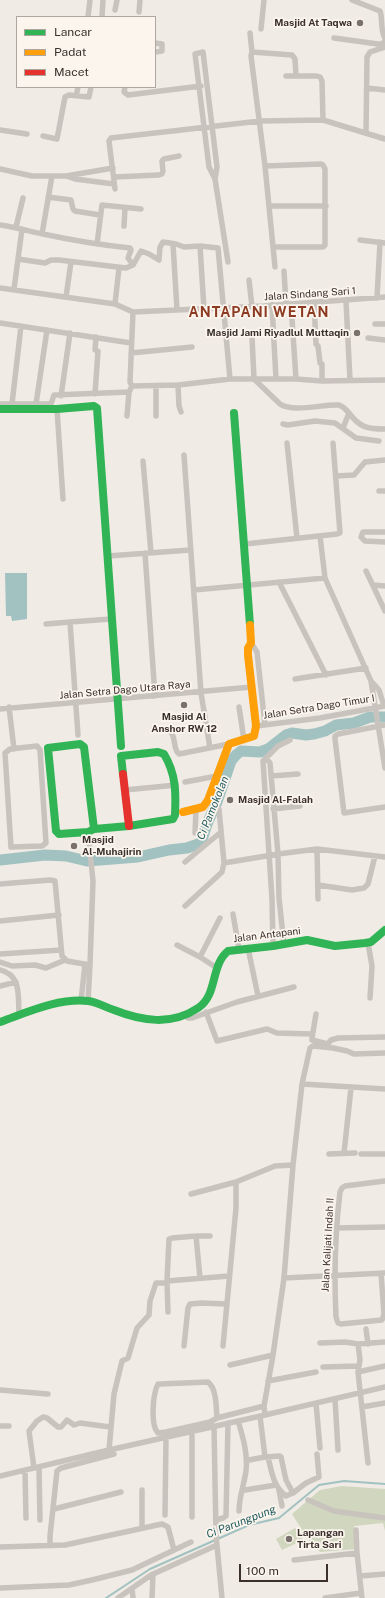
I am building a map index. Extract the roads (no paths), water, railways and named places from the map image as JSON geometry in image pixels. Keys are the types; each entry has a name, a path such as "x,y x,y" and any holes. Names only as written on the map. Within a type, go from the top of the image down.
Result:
{"street":[{"path":"88,16 90,0"},
{"path":"102,16 103,0"},
{"path":"115,10 117,0"},
{"path":"139,12 140,0"},
{"path":"261,29 264,0"},
{"path":"352,0 380,11 382,16 383,34 385,38"},
{"path":"250,33 251,56 260,121 275,267"},
{"path":"334,38 378,44 382,44 385,41"},
{"path":"156,43 162,44 163,46 162,51 156,52"},
{"path":"366,132 367,54 385,47"},
{"path":"215,179 209,168 196,54 199,52 203,52 217,167 215,179 228,262"},
{"path":"252,52 292,55 295,59 296,76"},
{"path":"286,76 317,76 321,79 323,120"},
{"path":"125,88 124,92 128,95 207,85"},
{"path":"44,136 57,138 65,97 78,92 90,97 91,88"},
{"path":"367,88 385,90"},
{"path":"114,183 109,141 111,138 260,121 323,120 385,139"},
{"path":"0,130 27,134"},
{"path":"66,176 75,179 114,183 159,175 163,171 162,161 164,159 180,156"},
{"path":"265,166 323,165 325,169 325,246 273,247"},
{"path":"0,169 32,176 66,176 113,168"},
{"path":"42,234 52,176"},
{"path":"48,197 71,200 75,211 100,216"},
{"path":"14,290 23,198"},
{"path":"97,244 102,205 141,209"},
{"path":"269,206 326,206"},
{"path":"124,226 125,208"},
{"path":"0,225 97,244 130,248 131,250 128,258 133,265"},
{"path":"360,240 382,243 377,298"},
{"path":"18,259 46,263 51,260 126,268 133,265 141,251 158,260 161,243 163,242 184,247 200,246 218,248 230,379"},
{"path":"173,244 177,310"},
{"path":"200,246 204,309"},
{"path":"66,297 71,262"},
{"path":"115,304 119,268"},
{"path":"284,271 289,304 296,379"},
{"path":"249,280 252,307"},
{"name":"Jalan Sindang Sari 1","path":"0,288 115,304 133,312 252,307 385,297"},
{"path":"346,301 350,380"},
{"path":"314,302 316,344 318,346 320,363 322,364 322,381"},
{"path":"272,305 276,379"},
{"path":"127,416 131,389 133,312"},
{"path":"0,323 131,343"},
{"path":"374,324 385,324"},
{"path":"12,404 22,326"},
{"path":"36,404 47,330"},
{"path":"61,396 70,333"},
{"path":"95,394 98,351 95,350 96,337"},
{"path":"252,337 254,379 284,406 298,407 340,405 345,408 348,413 363,427 385,429"},
{"path":"368,338 385,340"},
{"path":"131,353 192,347"},
{"path":"0,404 51,404 54,395 95,394 156,386 230,379 296,379 322,381 385,380"},
{"path":"178,385 179,406 181,412"},
{"path":"156,386 156,416"},
{"path":"0,409 57,409 92,406 96,406 97,408 108,556 116,699 121,746"},
{"path":"57,409 63,499"},
{"path":"234,413 252,643 257,652 265,725"},
{"path":"343,428 348,413"},
{"path":"283,424 288,425 322,422 335,423 356,438 379,441"},
{"path":"245,544 340,533 333,442"},
{"path":"287,443 297,538"},
{"path":"184,455 201,692 210,748"},
{"path":"336,476 354,475 365,462 385,460"},
{"path":"143,461 155,696"},
{"path":"378,491 385,491"},
{"path":"385,532 363,532 362,538 364,541 385,542"},
{"path":"320,536 326,578 371,681 385,768"},
{"path":"108,556 190,550"},
{"path":"366,571 385,611"},
{"path":"194,590 326,578"},
{"path":"279,582 326,675"},
{"path":"373,585 385,586"},
{"path":"46,624 111,619"},
{"path":"70,622 78,735"},
{"path":"169,730 173,734 178,753 229,744 254,736 256,726 248,654 248,648 252,643"},
{"path":"295,679 366,668"},
{"path":"371,681 379,690 384,706"},
{"name":"Jalan Setra Dago Utara Raya","path":"0,709 252,687"},
{"name":"Jalan Setra Dago Timur I","path":"256,726 376,710 384,706"},
{"path":"10,707 14,749"},
{"path":"239,707 244,740"},
{"path":"385,725 378,724 335,736 342,811 344,813 385,807"},
{"path":"273,946 272,899 263,765 266,758 278,746 290,740"},
{"path":"85,1001 93,881 90,855 91,830 84,747 80,744 48,748 56,831 59,834 91,830 129,826 173,819 175,816 176,785 172,765 162,752 121,756 120,759 129,826"},
{"path":"182,812 202,809 208,800 229,744"},
{"path":"39,747 46,843 42,846 14,848 11,847 10,844 4,755 10,749 14,749 39,747"},
{"path":"266,758 270,763 278,854 279,898 284,945"},
{"path":"271,776 298,774"},
{"path":"185,782 217,776"},
{"path":"125,790 176,785"},
{"path":"273,808 300,806"},
{"path":"185,906 220,874 224,863 219,809"},
{"path":"195,833 196,810"},
{"path":"184,862 221,832"},
{"path":"224,863 269,855 317,849 385,857"},
{"path":"317,849 318,899"},
{"path":"318,885 352,890 364,888 368,884 375,856"},
{"path":"0,884 50,880 55,882 61,950 64,960"},
{"path":"272,899 279,898"},
{"path":"233,914 239,949"},
{"path":"0,921 58,915"},
{"path":"200,957 220,918"},
{"path":"272,921 282,920"},
{"path":"370,998 372,966 368,943 385,930"},
{"name":"Jalan Antapani","path":"0,1022 51,1004 85,1001 132,1017 157,1022 171,1020 184,1015 203,1004 208,999 211,993 217,968 226,952 239,949 284,945 306,940 335,946 368,943"},
{"path":"178,945 217,968"},
{"path":"248,948 258,996"},
{"path":"0,954 61,950"},
{"path":"0,962 12,966 35,965 43,968 64,960 87,965"},
{"path":"0,970 10,973 16,982 19,1016"},
{"path":"0,986 16,982"},
{"path":"184,1015 190,1018 294,986"},
{"path":"206,1012 217,1041 267,1029 277,1033 312,1037 328,1044 331,1040 338,1038 385,1037"},
{"path":"282,1506 267,1457 263,1416 284,1278 293,1166 302,1084 312,1047 312,1037 316,1014"},
{"path":"312,1047 333,1048 354,1054 385,1053"},
{"path":"302,1084 385,1089"},
{"path":"344,1153 351,1088"},
{"path":"329,1154 385,1154"},
{"path":"191,1194 236,1182 275,1166 293,1166"},
{"name":"Jalan Kalijati Indah II","path":"383,1273 384,1314 382,1320 341,1324 338,1322 336,1317 334,1276 336,1228 340,1192 345,1186 385,1181"},
{"path":"222,1346 236,1208 236,1182"},
{"path":"336,1228 385,1227"},
{"path":"196,1236 200,1278"},
{"path":"168,1312 167,1282 169,1239 210,1236"},
{"path":"284,1278 383,1273"},
{"path":"109,1450 114,1394 122,1360 128,1358 138,1328 149,1315 151,1297 156,1283 229,1276"},
{"path":"184,1346 188,1308 190,1304 226,1304"},
{"path":"366,1329 368,1344"},
{"path":"320,1343 345,1342 368,1344 385,1342"},
{"path":"358,1344 360,1360 358,1369 360,1393 368,1463"},
{"path":"230,1365 273,1355"},
{"path":"323,1367 358,1369 385,1366"},
{"path":"268,1381 316,1372"},
{"path":"217,1418 213,1389 211,1384 208,1382 158,1384 155,1389 153,1411 156,1430 158,1433 210,1422 217,1418 264,1406"},
{"path":"0,1476 385,1387"},
{"path":"0,1390 48,1394"},
{"path":"335,1399 338,1450"},
{"path":"316,1403 320,1448"},
{"path":"362,1407 385,1403"},
{"path":"40,1520 36,1468 30,1430 43,1417 59,1428 67,1420 74,1425 80,1423 110,1427"},
{"path":"238,1421 246,1451 246,1469 240,1493 239,1511"},
{"path":"216,1520 226,1516 228,1423"},
{"path":"0,1426 8,1426"},
{"path":"214,1426 216,1520 222,1598"},
{"path":"192,1431 192,1517"},
{"path":"165,1515 166,1437"},
{"path":"50,1546 57,1471 61,1468 114,1454"},
{"path":"245,1490 277,1488 286,1496 293,1493 306,1483 319,1477 317,1454"},
{"path":"249,1460 267,1457 281,1457 286,1480 293,1493"},
{"path":"24,1470 26,1518"},
{"path":"142,1490 142,1527"},
{"path":"54,1508 121,1492"},
{"path":"308,1500 334,1511 385,1518"},
{"path":"0,1547 50,1546 84,1542 142,1527 160,1524 166,1525 174,1550"},
{"path":"324,1598 362,1596 356,1530"},
{"path":"118,1598 153,1574 217,1541"},
{"path":"0,1588 69,1585 132,1570 191,1542"},
{"path":"294,1560 357,1553"},
{"path":"152,1598 153,1574"},
{"path":"360,1576 385,1574"},
{"path":"132,1588 133,1598"}],"water":[{"path":"5,573 27,573 27,619 12,621 11,616 6,616"}],"waterway":[{"name":"Ci Pamokolan","path":"0,860 45,855 66,856 87,861 138,857 169,850 187,848 201,843 231,761 241,751 260,752 268,749 286,735 292,733 306,735 314,734 325,731 336,725 354,723 370,717 385,717"},
{"name":"Ci Parungpung","path":"106,1598 150,1569 249,1525 279,1518 319,1485 344,1481 385,1484"}],"place":[{"name":"Masjid At Taqwa","path":"360,23"},
{"name":"Masjid Jami Riyadlul Muttaqin","path":"357,333"},
{"name":"Masjid Al Anshor RW 12","path":"184,705"},
{"name":"Masjid Al-Falah","path":"230,800"},
{"name":"Masjid Al-Muhajirin","path":"74,846"},
{"name":"Lapangan Tirta Sari","path":"289,1539"}],"district":[{"name":"ANTAPANI WETAN","path":"259,313"}]}
